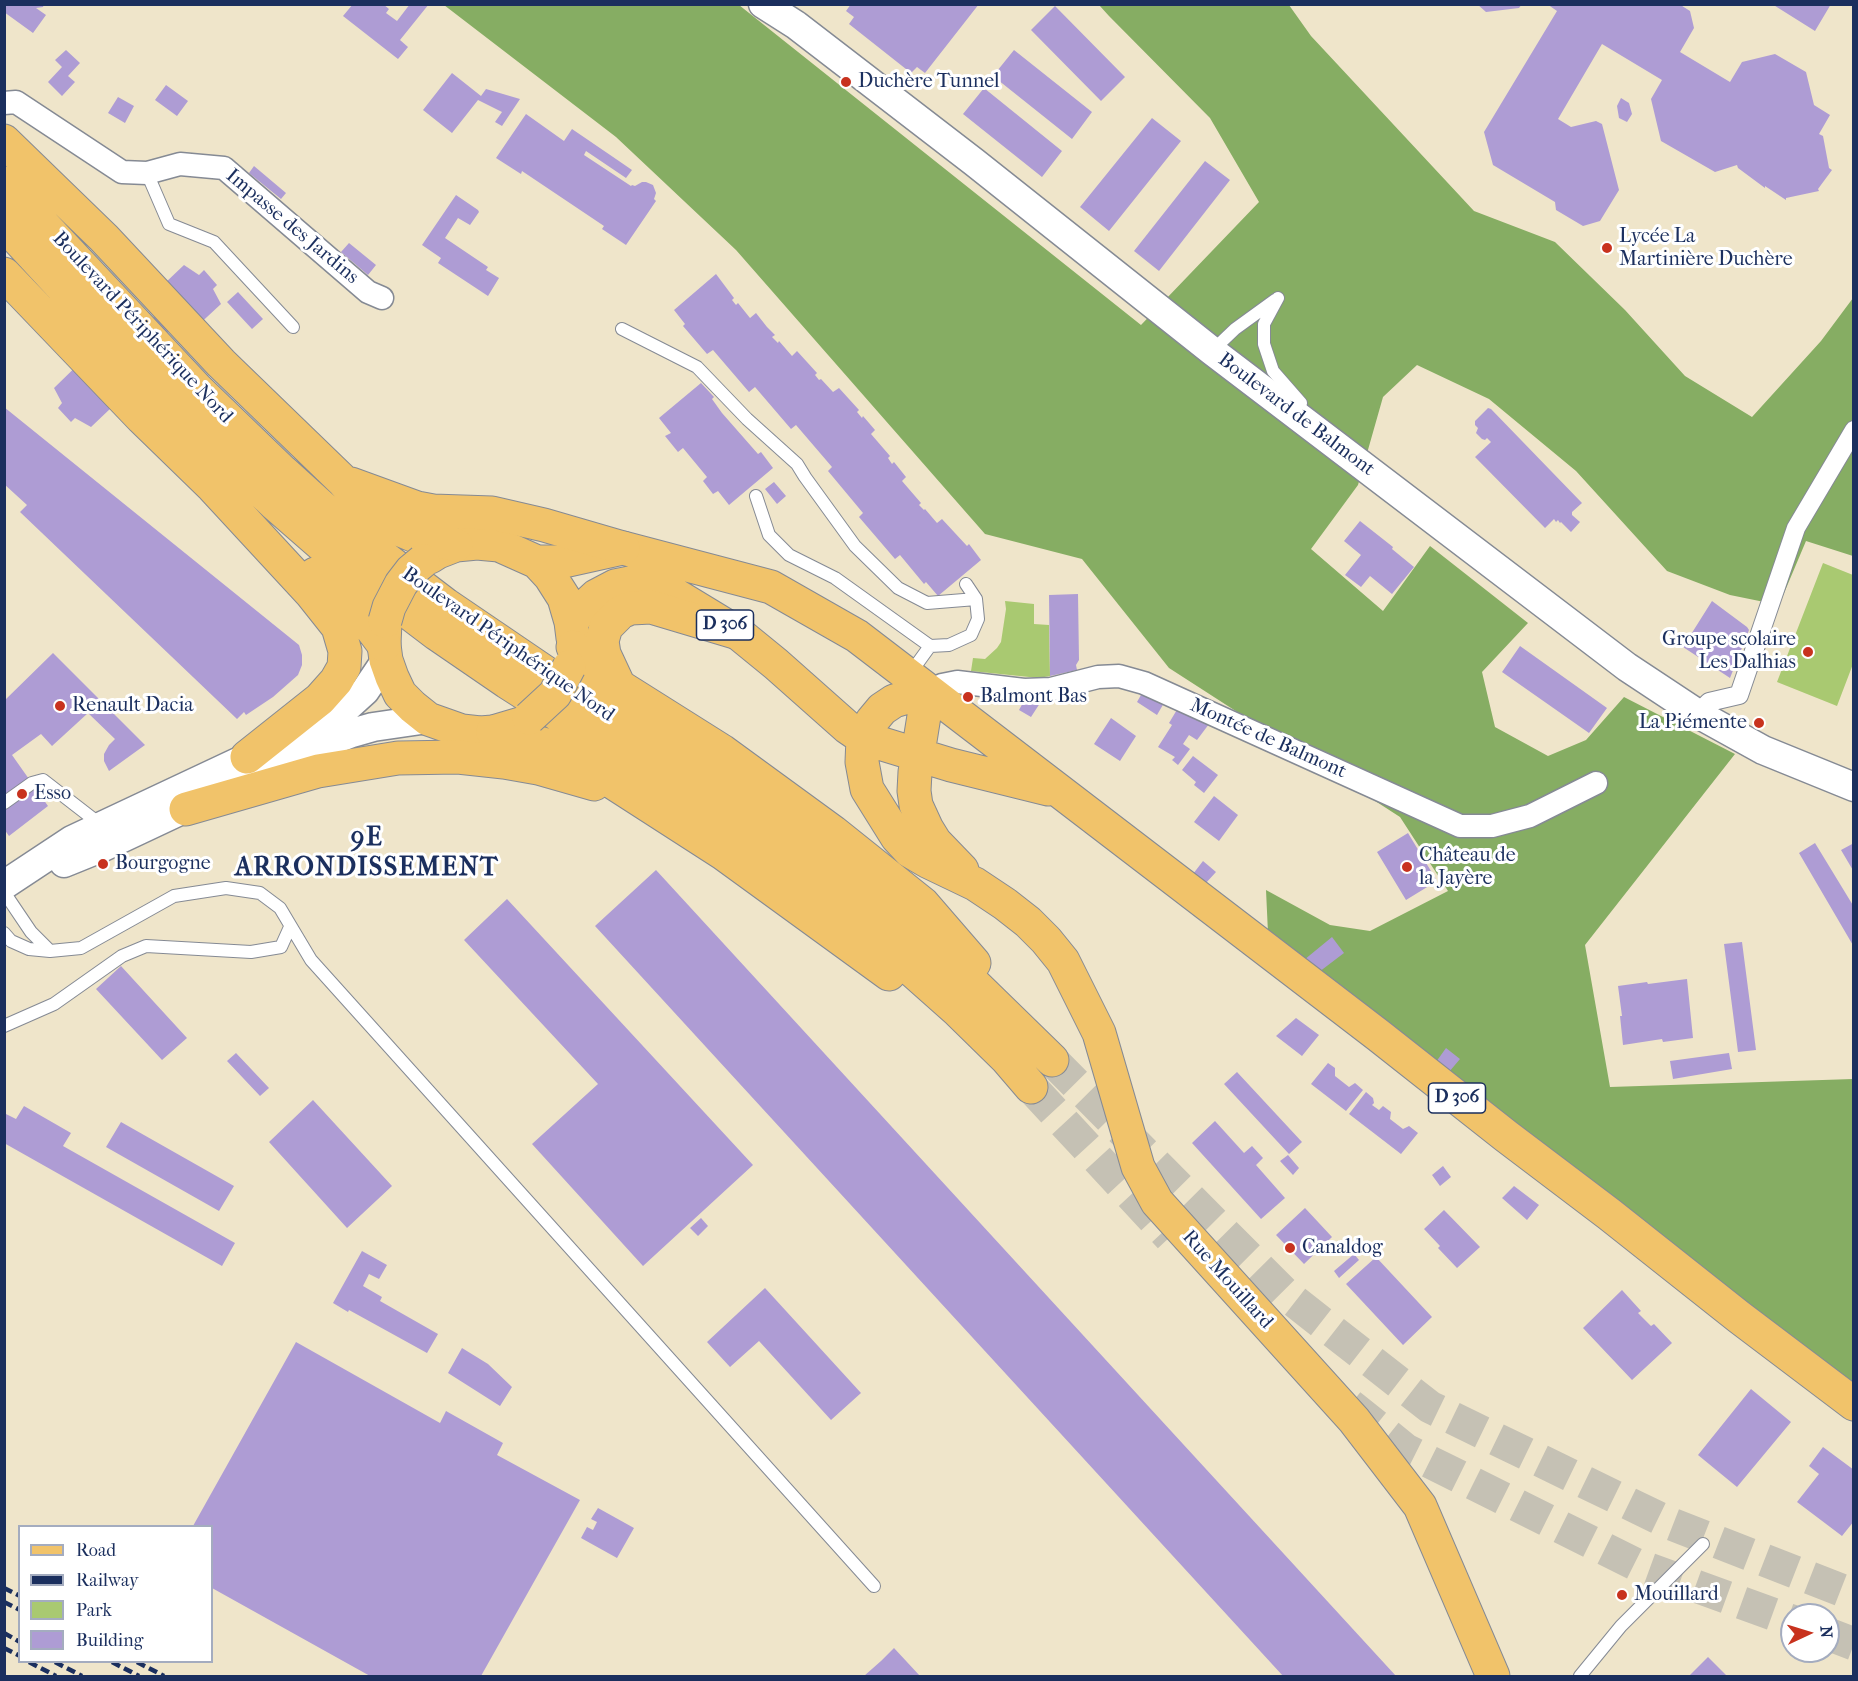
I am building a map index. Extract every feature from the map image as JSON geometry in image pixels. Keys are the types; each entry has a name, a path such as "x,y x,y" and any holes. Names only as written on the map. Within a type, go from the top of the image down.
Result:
{"main road":[{"path":"4,141 104,238 222,363 344,482 374,516 415,536 456,545"},
{"name":"Boulevard Périphérique Nord","path":"4,183 196,388 325,510 455,611 590,703 732,794 839,871 972,982 1052,1060 1001,995 923,904 833,831 731,757 618,684"},
{"name":"Boulevard Périphérique Nord","path":"4,224 213,445 275,504 338,558 463,652 681,794 800,878 885,946 958,1011 1007,1059 1031,1087"},
{"path":"4,274 142,418 213,488 338,627 345,651 341,674 329,691 247,757"},
{"path":"344,482 417,508 433,511 492,513 544,525 623,548"},
{"path":"213,488 350,604 385,642"},
{"name":"D 306","path":"571,646 564,598 550,576 537,562 499,545 477,543 456,545 438,552 411,571 391,602 385,642 400,694 413,707 428,719 462,731 493,732 520,724 555,694 571,646 583,608 605,590 624,583 650,584 664,588 738,633 847,727 863,738 951,765 1060,791"},
{"name":"D 306","path":"537,562 560,562 623,548 771,587 857,636 1854,1404"},
{"path":"618,684 604,654 602,641 606,627 621,612 631,608 651,607 738,633"},
{"path":"571,646 585,663 618,684"},
{"path":"863,738 882,709 918,683"},
{"name":"Rue Mouillard","path":"918,683 918,755 914,791 916,805 927,829 945,853 975,884"},
{"path":"493,732 536,741 562,750 639,798 724,854 1007,1059"},
{"name":"Rue Mouillard","path":"863,738 862,762 867,789 897,837 910,851 975,884 1005,904 1028,922 1063,961 1099,1033 1138,1167 1157,1202 1354,1420 1420,1506 1493,1677"},
{"path":"186,808 343,766 398,758 429,757 477,758 538,768 639,798"},
{"path":"927,829 932,793 939,777 951,765"}],"street":[{"name":"Boulevard de Balmont","path":"763,4 796,25 983,169 1212,351 1627,667 1698,714 1763,750 1854,787"},
{"name":"Impasse des Jardins","path":"4,103 16,102 122,172 147,173 180,164 224,168 368,292 382,298"},
{"path":"1706,705 1709,702 1738,695 1796,528 1854,430"},
{"path":"11,883 72,840 343,711 364,691 385,642"},
{"name":"Montée de Balmont","path":"918,683 942,685 957,682 1024,690 1051,689 1098,677 1119,676 1143,683 1460,826 1492,826 1530,816 1596,783"},
{"path":"11,883 101,848 321,745 373,727 428,719"}],"lane":[{"path":"147,173 169,224 214,242 293,327"},
{"path":"1212,351 1235,329 1278,298 1264,324 1264,344 1273,370 1294,397 1388,484"},
{"path":"622,329 697,367 797,464 855,546 898,588 927,603 976,599"},
{"path":"756,496 769,535 789,555 835,578 930,646 949,645 971,635 978,619 976,599 966,584"},
{"path":"918,683 930,646"},
{"path":"4,803 32,783 43,780 101,825"},
{"path":"11,883 31,932 50,951"},
{"path":"4,933 11,941 30,949 50,951 81,948 174,896 226,888 260,893 280,908 311,960 874,1586"},
{"path":"4,1026 54,1004 122,956 146,946 251,952 281,947 290,927"},
{"path":"1580,1677 1617,1630 1702,1544"}],"green space":[{"path":"444,5 739,5 1141,325 1259,202 1210,118 1099,5 1289,5 1311,36 1474,211 1555,242 1625,310 1685,376 1752,417 1821,341 1853,298 1853,556 1806,541 1779,605 1730,595 1667,571 1576,471 1489,399 1417,365 1383,397 1358,485 1311,549 1383,611 1430,546 1528,623 1482,672 1495,727 1548,756 1586,740 1624,697 1735,754 1585,945 1610,1087 1853,1079 1853,1385 1268,933 1266,890 1330,925 1370,931 1448,891 1400,817 1169,668 1082,559 985,534 736,250 616,137"},
{"path":"1823,563 1853,575 1853,664 1837,706 1777,682"},
{"path":"1005,601 1034,604 1034,624 1049,625 1050,676 1039,678 971,671 973,658 985,659 1001,642"}],"building":[{"path":"4,4 44,4 43,7 36,8 46,15 33,33 4,12"},
{"path":"353,4 383,4 389,9 386,13 397,21 410,4 429,4 400,40 408,47 398,59 343,16"},
{"path":"851,4 979,4 925,73 917,67 911,73 849,24 854,17 846,11"},
{"path":"1477,4 1522,4 1519,8 1486,12"},
{"path":"1547,4 1679,4 1690,11 1694,28 1680,52 1730,82 1742,62 1775,54 1806,72 1814,105 1830,115 1819,134 1823,136 1829,168 1832,170 1818,189 1819,191 1786,198 1786,200 1765,186 1765,188 1737,165 1715,172 1661,141 1651,99 1662,80 1602,44 1558,119 1571,127 1596,121 1602,124 1619,190 1600,221 1583,226 1556,210 1555,202 1493,165 1484,132 1557,11"},
{"path":"1772,4 1831,4 1815,31"},
{"path":"1055,6 1125,77 1101,101 1031,30"},
{"path":"66,50 80,63 68,76 75,82 62,96 48,82 62,67 55,60"},
{"path":"1014,50 1092,112 1072,139 993,76"},
{"path":"452,73 481,96 486,89 520,99 502,126 495,122 502,112 478,100 452,133 423,110"},
{"path":"166,85 188,101 177,116 155,100"},
{"path":"984,88 1062,151 1042,177 963,114"},
{"path":"118,97 134,106 125,123 108,113"},
{"path":"1621,98 1629,103 1632,114 1627,122 1619,118 1617,106"},
{"path":"526,114 564,141 572,129 616,159 632,170 626,178 586,151 584,155 631,186 642,182 653,185 656,201 626,245 602,229 604,226 522,171 521,174 496,158"},
{"path":"1152,118 1181,141 1109,231 1080,207"},
{"path":"1205,161 1230,180 1159,271 1134,251"},
{"path":"254,166 286,193 281,199 249,173"},
{"path":"456,195 479,212 470,225 458,218 445,238 488,267 486,270 499,278 488,296 438,263 441,258 422,245"},
{"path":"349,243 376,265 368,275 341,252"},
{"path":"184,265 199,275 204,270 217,285 213,289 221,304 180,342 169,330 131,389 91,427 75,418 71,422 58,408 62,403 54,388 94,349 152,319 156,315 144,303"},
{"path":"716,274 734,298 732,300 736,305 738,303 750,318 756,313 775,335 772,337 778,343 779,341 792,356 797,351 817,373 815,375 819,380 821,379 833,392 839,388 859,410 857,412 862,418 863,416 875,430 871,434 890,456 888,458 892,464 894,462 906,477 902,481 921,503 919,505 937,523 942,519 967,546 969,544 981,560 938,596 926,582 924,584 900,555 895,559 859,517 863,513 828,471 832,467 796,425 791,429 755,387 749,392 713,350 707,354 683,326 685,324 674,310"},
{"path":"238,292 263,319 252,329 227,302"},
{"path":"701,383 714,397 712,399 722,413 758,454 761,452 773,468 729,505 718,491 713,494 703,481 707,477 683,448 678,452 665,436 671,433 659,418"},
{"path":"4,407 299,645 302,665 298,675 273,697 246,715 244,712 237,719 20,512 27,505 4,484"},
{"path":"1488,408 1582,503 1572,512 1572,515 1580,522 1571,532 1561,522 1558,520 1556,522 1554,519 1545,528 1475,457 1491,442 1487,438 1482,439 1476,433 1478,428 1475,425 1475,421"},
{"path":"774,482 786,496 777,504 765,489"},
{"path":"1360,521 1414,567 1392,594 1370,576 1361,587 1345,575 1361,555 1344,541"},
{"path":"1078,594 1079,660 1076,665 1077,670 1050,676 1049,595"},
{"path":"1712,601 1749,630 1730,678 1683,647"},
{"path":"1520,646 1607,708 1589,733 1502,672"},
{"name":"Renault Dacia","path":"53,653 145,745 109,771 104,761 104,754 115,739 88,713 52,746 41,734 12,755 48,806 9,836 4,829 4,701"},
{"path":"1141,695 1164,703 1157,715 1137,702"},
{"path":"1044,697 1031,717 1019,710 1025,699"},
{"path":"1178,708 1209,724 1197,740 1189,735 1183,744 1190,749 1178,765 1172,760 1175,757 1158,747 1172,725 1169,723"},
{"path":"1111,718 1136,736 1120,761 1094,744"},
{"path":"1193,756 1218,775 1204,793 1194,785 1196,782 1182,770"},
{"path":"1214,796 1238,815 1219,841 1194,822"},
{"name":"Château de la Jayère","path":"1408,833 1437,881 1406,900 1377,852"},
{"path":"1815,843 1854,907 1854,947 1799,853"},
{"path":"1854,843 1854,872 1841,850"},
{"path":"1203,861 1216,872 1205,884 1193,874"},
{"path":"656,870 1396,1676 1283,1676 595,926"},
{"path":"507,899 753,1165 643,1266 532,1144 598,1084 464,940"},
{"path":"1332,937 1344,953 1319,972 1304,960"},
{"path":"1742,942 1756,1050 1738,1052 1724,944"},
{"path":"121,966 187,1038 162,1060 96,989"},
{"path":"1687,979 1693,1038 1663,1042 1662,1039 1623,1045 1618,986"},
{"path":"1296,1018 1319,1035 1302,1056 1276,1036"},
{"path":"1446,1048 1460,1059 1449,1072 1436,1062"},
{"path":"236,1053 269,1088 260,1096 227,1061"},
{"path":"1729,1053 1732,1069 1673,1079 1670,1061"},
{"path":"1328,1063 1335,1068 1335,1076 1349,1087 1355,1083 1363,1090 1346,1111 1311,1084"},
{"path":"1237,1072 1302,1142 1289,1154 1224,1084"},
{"path":"1366,1092 1373,1098 1372,1105 1379,1110 1383,1106 1391,1112 1390,1119 1403,1129 1409,1126 1418,1133 1401,1154 1349,1114"},
{"path":"313,1100 392,1186 347,1228 269,1142"},
{"path":"24,1106 71,1133 63,1146 235,1243 222,1266 4,1143 4,1113 16,1119"},
{"path":"1215,1121 1244,1153 1252,1146 1263,1158 1256,1165 1285,1198 1261,1219 1192,1143"},
{"path":"121,1122 234,1186 219,1211 106,1147"},
{"path":"1288,1155 1299,1168 1293,1175 1280,1161"},
{"path":"1443,1166 1451,1177 1440,1186 1432,1175"},
{"path":"1514,1186 1539,1205 1527,1220 1502,1198"},
{"path":"1305,1208 1332,1237 1304,1264 1276,1235"},
{"path":"1444,1210 1480,1247 1457,1268 1424,1229"},
{"path":"701,1218 708,1226 698,1236 690,1228"},
{"path":"362,1251 387,1265 379,1279 369,1274 363,1286 382,1297 380,1301 438,1334 427,1353 333,1303"},
{"path":"1354,1254 1359,1260 1339,1278 1334,1271"},
{"path":"1376,1257 1432,1317 1403,1345 1346,1284"},
{"path":"765,1288 861,1393 831,1420 759,1341 730,1367 707,1342"},
{"path":"1622,1290 1641,1311 1638,1313 1651,1326 1654,1324 1672,1343 1632,1380 1583,1328"},
{"path":"296,1342 440,1423 446,1411 503,1443 497,1455 580,1500 481,1676 370,1676 213,1589 213,1525 194,1525"},
{"path":"462,1348 488,1364 512,1387 500,1406 448,1373"},
{"path":"1751,1389 1791,1422 1737,1487 1698,1455"},
{"path":"1823,1447 1854,1470 1854,1521 1842,1536 1797,1502 1819,1474 1809,1466"},
{"path":"598,1508 634,1528 617,1558 581,1538 587,1527 593,1530 597,1522 591,1519"},
{"path":"894,1648 920,1676 864,1676 881,1661"},
{"path":"1708,1657 1727,1676 1689,1676"}],"tunnel":[{"path":"1052,1060 1285,1294 1430,1407 1669,1523 1854,1595"},
{"path":"1031,1087 1170,1237"},
{"path":"1350,1405 1406,1450 1635,1564 1780,1617"},
{"path":"1840,1639 1854,1644"}],"railway":[{"path":"4,1588 18,1595"},
{"path":"4,1602 18,1609"},
{"path":"4,1633 18,1641"},
{"path":"4,1648 18,1655"},
{"path":"31,1663 56,1676"},
{"path":"57,1663 82,1676"},
{"path":"114,1663 139,1676"},
{"path":"139,1663 164,1676"}],"place":[{"name":"Duchère Tunnel","path":"846,82"},
{"name":"Lycée La Martinière Duchère","path":"1607,248"},
{"name":"Groupe scolaire Les Dalhias","path":"1808,652"},
{"name":"Balmont Bas","path":"968,697"},
{"name":"Renault Dacia","path":"60,706"},
{"name":"La Piémente","path":"1759,723"},
{"name":"Esso","path":"22,794"},
{"name":"Bourgogne","path":"103,864"},
{"name":"Château de la Jayère","path":"1407,867"},
{"name":"Canaldog","path":"1290,1248"},
{"name":"Mouillard","path":"1622,1595"}],"district":[{"name":"9E ARRONDISSEMENT","path":"367,854"}]}
